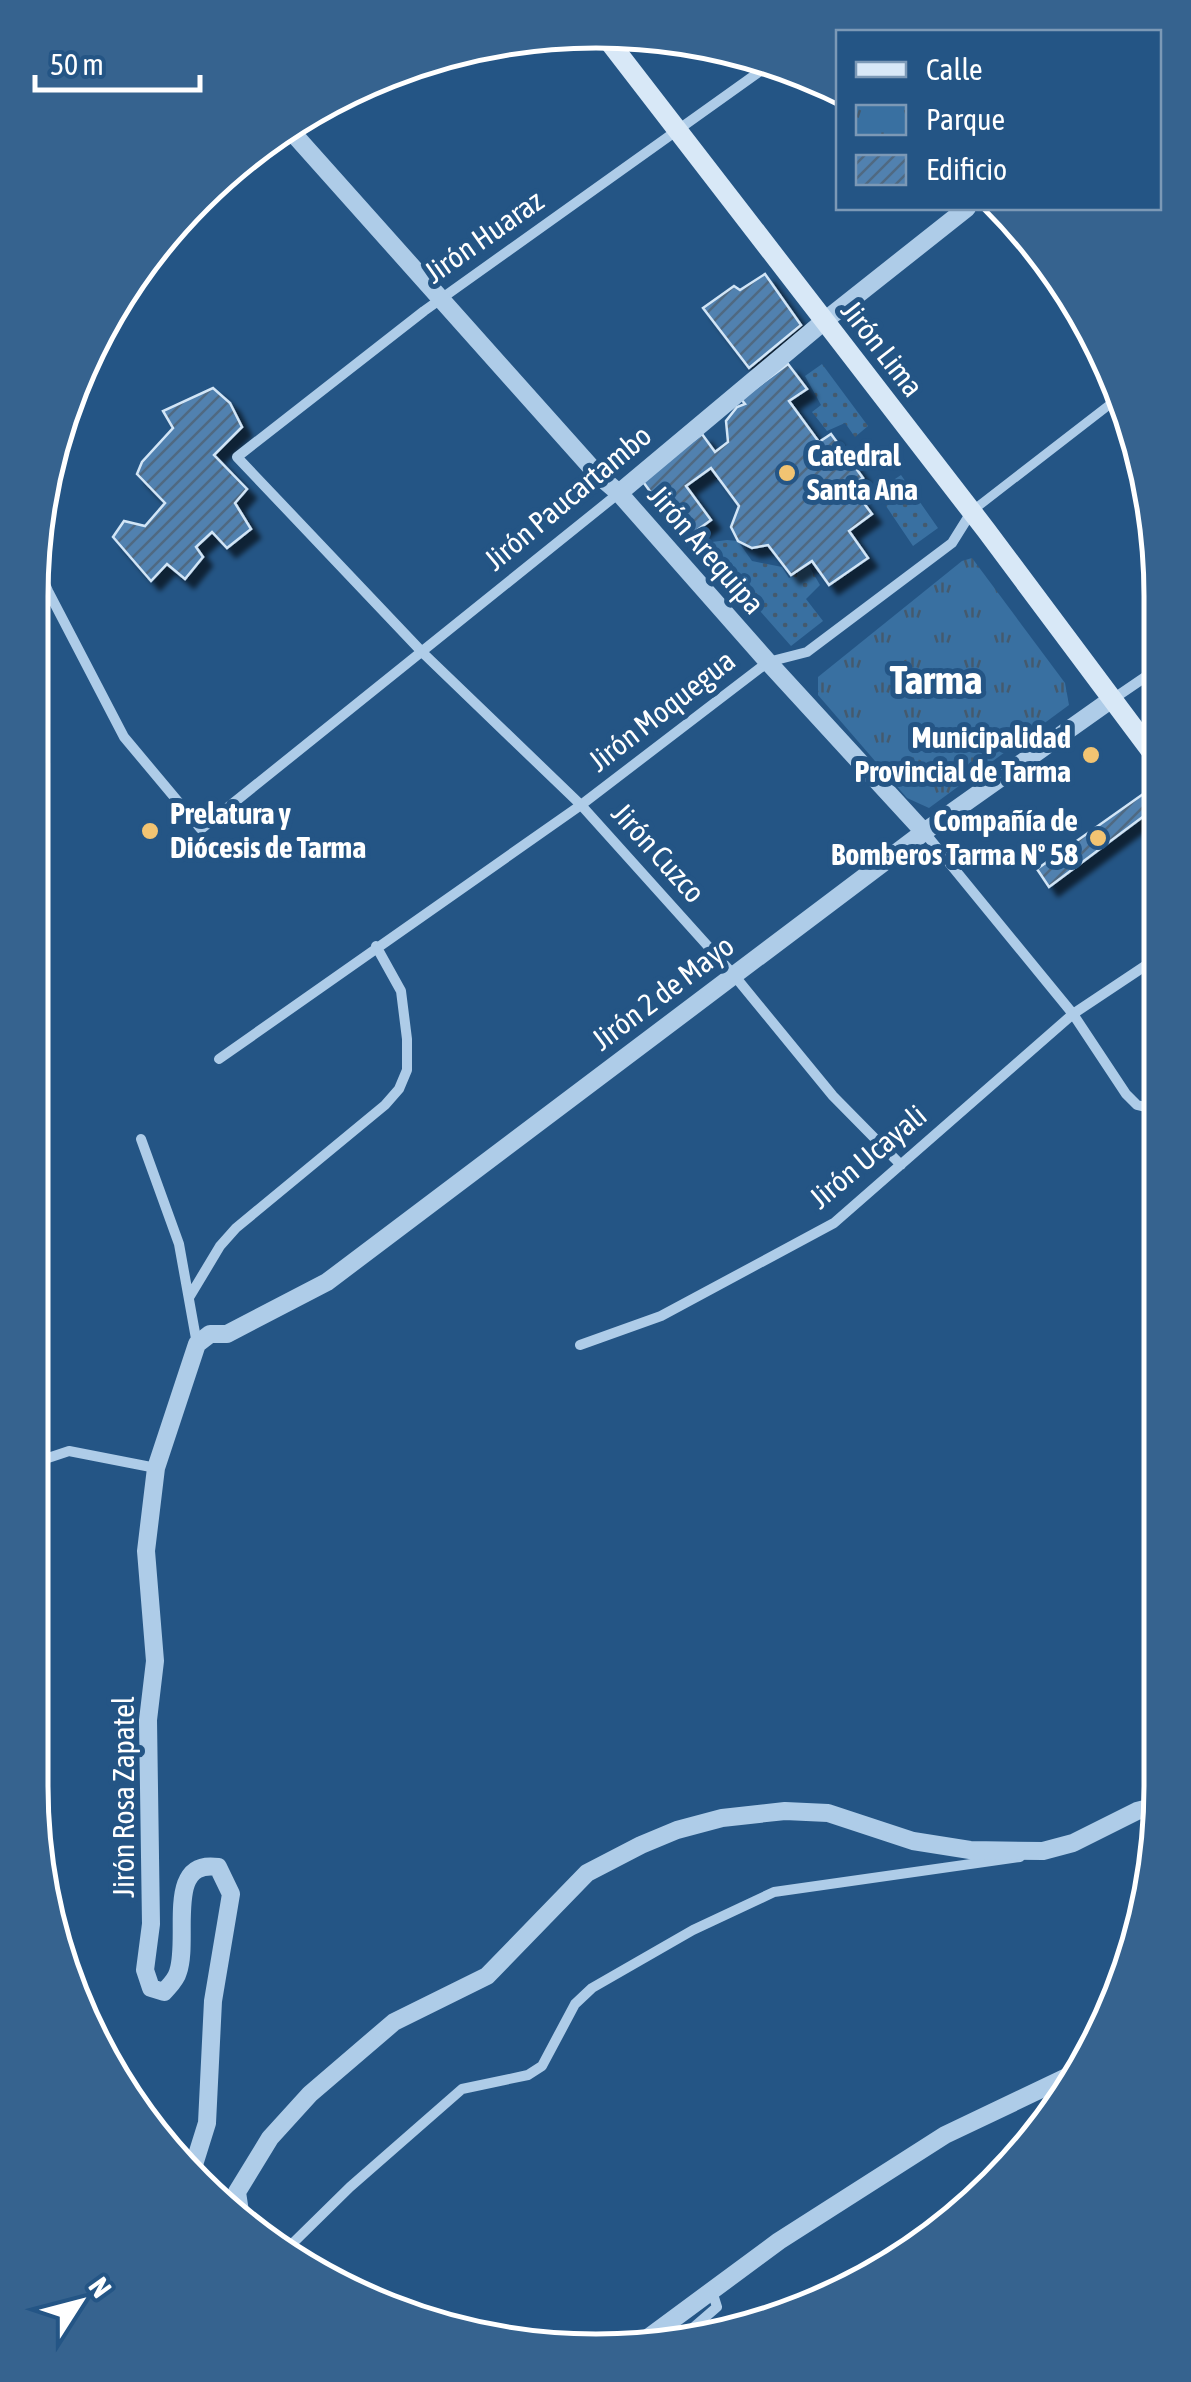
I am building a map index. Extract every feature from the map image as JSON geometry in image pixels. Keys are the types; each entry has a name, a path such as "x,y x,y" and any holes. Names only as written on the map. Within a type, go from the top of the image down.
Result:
{"main road":[{"name":"Jirón Lima","path":"614,49 1144,742"}],"street":[{"name":"Jirón Huaraz","path":"238,458 440,299 758,73"},
{"name":"Jirón Arequipa","path":"296,137 924,832 1073,1014 1126,1094 1144,1105"},
{"name":"Jirón Paucartambo","path":"48,591 124,736 201,829 423,653 964,210"},
{"name":"Jirón Moquegua","path":"219,1059 581,805 768,662 807,652 952,543 972,512 1109,405"},
{"name":"Jirón Cuzco","path":"238,458 423,653 581,805 732,974 833,1096 901,1165"},
{"name":"Jirón 2 de Mayo","path":"197,1344 210,1334 227,1334 240,1328 327,1282 732,974 1144,677"},
{"path":"190,1296 220,1246 236,1228 386,1105 399,1089 407,1070 401,991 376,946"},
{"name":"Jirón Ucayali","path":"580,1345 661,1316 834,1223 1073,1014 1144,967"},
{"name":"Jirón Rosa Zapatel","path":"141,1140 179,1244 197,1344 156,1468 146,1551 155,1662 148,1720 151,1924 145,1970 151,1988 164,1992 178,1976 184,1882 193,1869 218,1866 231,1894 213,2002 207,2123 195,2161"},
{"path":"48,1458 70,1451 156,1468"},
{"path":"294,2244 350,2186 462,2089 528,2075 542,2066 583,1996 693,1930 774,1892 921,1874 1043,1852 1073,1843 1143,1809"},
{"path":"239,2203 237,2192 270,2138 310,2094 394,2022 487,1976 587,1873 677,1830 722,1818 785,1812 828,1813 913,1841 1043,1852"},
{"path":"658,2331 779,2241 946,2136 1057,2082"},
{"path":"696,2325 717,2307 712,2291"}],"green space":[{"path":"822,364 868,426 855,437 845,423 827,431 812,412 821,405 805,376"},
{"path":"901,475 938,528 913,546 886,506 897,496 889,483"},
{"path":"738,541 752,561 782,567 789,578 809,566 820,585 806,599 823,621 791,646 706,550 712,542"},
{"path":"972,558 1065,683 1069,705 929,808 907,798 818,695 818,677 962,561"}],"building":[{"path":"765,274 801,325 749,368 703,308 734,286 740,290"},
{"name":"Catedral Santa Ana","path":"788,364 807,389 789,401 819,442 831,434 863,478 851,486 872,514 849,531 868,558 829,585 812,561 791,575 768,545 752,548 738,541 731,527 739,506 711,468 686,486 711,520 685,539 641,479 702,434 715,452 728,442 726,421 737,407 745,404 741,399"},
{"path":"213,388 230,403 242,427 214,455 247,489 235,503 251,529 227,548 212,532 196,547 203,557 185,579 167,564 151,581 113,537 124,521 145,526 165,503 137,474 142,462 173,428 163,411"},
{"name":"Compañía de Bomberos Tarma Nº 58","path":"1144,793 1144,816 1049,887 1037,869"}],"place":[{"name":"Catedral Santa Ana","path":"787,473"},
{"name":"Municipalidad Provincial de Tarma","path":"1091,755"},
{"name":"Prelatura y Diócesis de Tarma","path":"150,831"},
{"name":"Compañía de Bomberos Tarma Nº 58","path":"1098,838"}],"district":[{"name":"Tarma","path":"936,680"}]}
